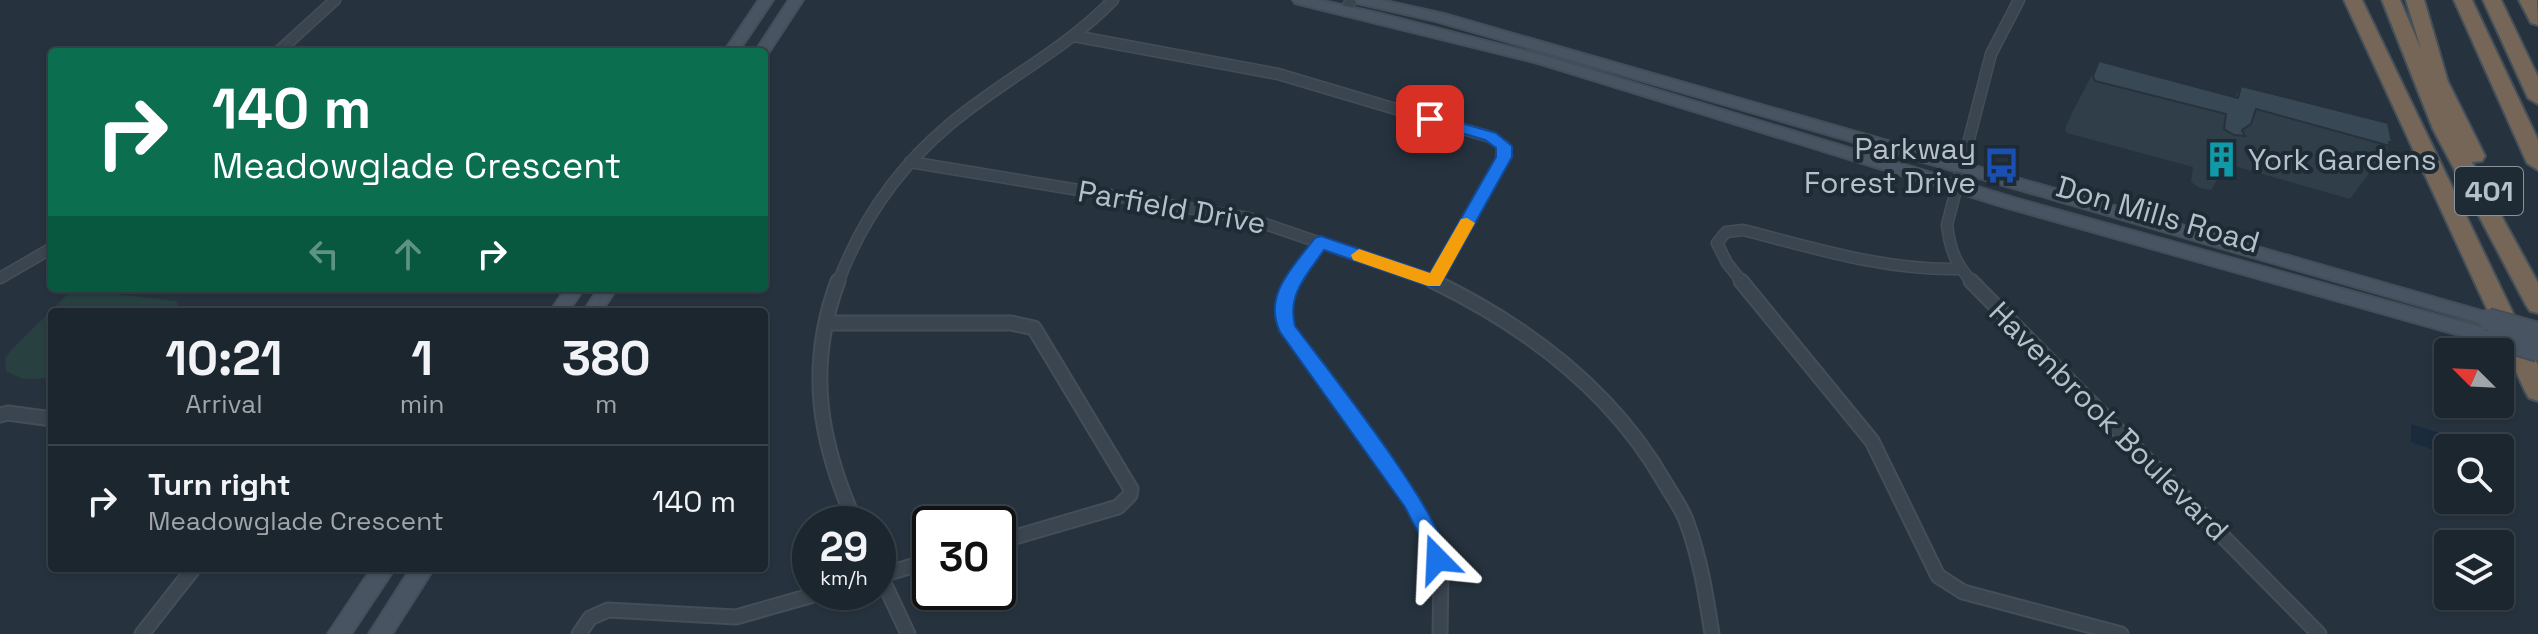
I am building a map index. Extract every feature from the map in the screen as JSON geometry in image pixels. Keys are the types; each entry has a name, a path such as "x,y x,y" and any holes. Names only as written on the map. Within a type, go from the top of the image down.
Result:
{"highway":[{"path":"2353,0 2538,391"},
{"path":"2391,0 2443,129 2538,303"},
{"name":"401","path":"2407,0 2538,303"},
{"path":"2415,0 2440,80"},
{"path":"2463,0 2538,163"},
{"path":"2492,0 2538,98"},
{"path":"2528,0 2538,19"}],"main road":[{"path":"734,48 766,0"},
{"path":"765,48 796,0"},
{"name":"Don Mills Road","path":"1300,0 1349,5 1724,113 1960,187 2538,351"},
{"name":"Don Mills Road","path":"1362,0 1439,17 2538,333"},
{"path":"339,634 381,572"},
{"path":"380,634 420,572"}],"street":[{"path":"282,48 335,0"},
{"path":"849,506 833,467 822,423 820,396 826,323 836,286 862,225 910,162 950,124 1074,36 1113,0"},
{"path":"1960,187 1991,54 2019,0"},
{"path":"1074,36 1278,74 1490,137 1504,146 1504,157 1434,281"},
{"name":"Parfield Drive","path":"910,162 1248,218 1434,281 1494,312 1542,343 1602,397 1643,444 1685,517 1701,567 1712,634"},
{"name":"Havenbrook Boulevard","path":"1960,187 1947,225 1950,249 1960,269 2316,633"},
{"path":"1960,269 1942,271 1901,266 1743,230 1726,232 1717,243 1727,263 1872,441 1938,576 1963,592 2121,634"},
{"path":"1321,242 1285,292 1282,309 1286,327 1413,502 1433,542 1441,576 1440,634"},
{"path":"0,278 48,250"},
{"path":"826,323 1011,323 1034,328 1131,489 1125,501 1108,511 1016,537"},
{"path":"0,415 8,413 48,418"},
{"path":"142,634 191,572"},
{"path":"579,634 590,618 608,610 736,617 792,601"},
{"path":"896,609 908,634"}],"green space":[{"path":"70,292 99,292 176,301 179,308 54,308"},
{"path":"48,314 48,378 23,379 6,371 5,358"}],"water":[{"path":"2411,424 2443,434 2434,434 2434,450 2411,442"}],"building":[{"path":"2099,61 2238,98 2241,86 2388,123 2392,142 2389,142 2390,146 2256,109 2251,124 2242,130 2245,136 2234,135 2224,129 2226,114 2095,81 2093,76"}],"slow traffic":[{"path":"1359,255 1434,281 1467,223"}],"place":[{"name":"York Gardens","path":"2222,159"},
{"name":"Parkway Forest Drive","path":"2002,165"}],"route":[{"path":"1430,119 1490,137 1504,146 1504,157 1434,281 1321,242 1285,292 1282,309 1286,327 1413,502 1433,542 1437,559"}]}
